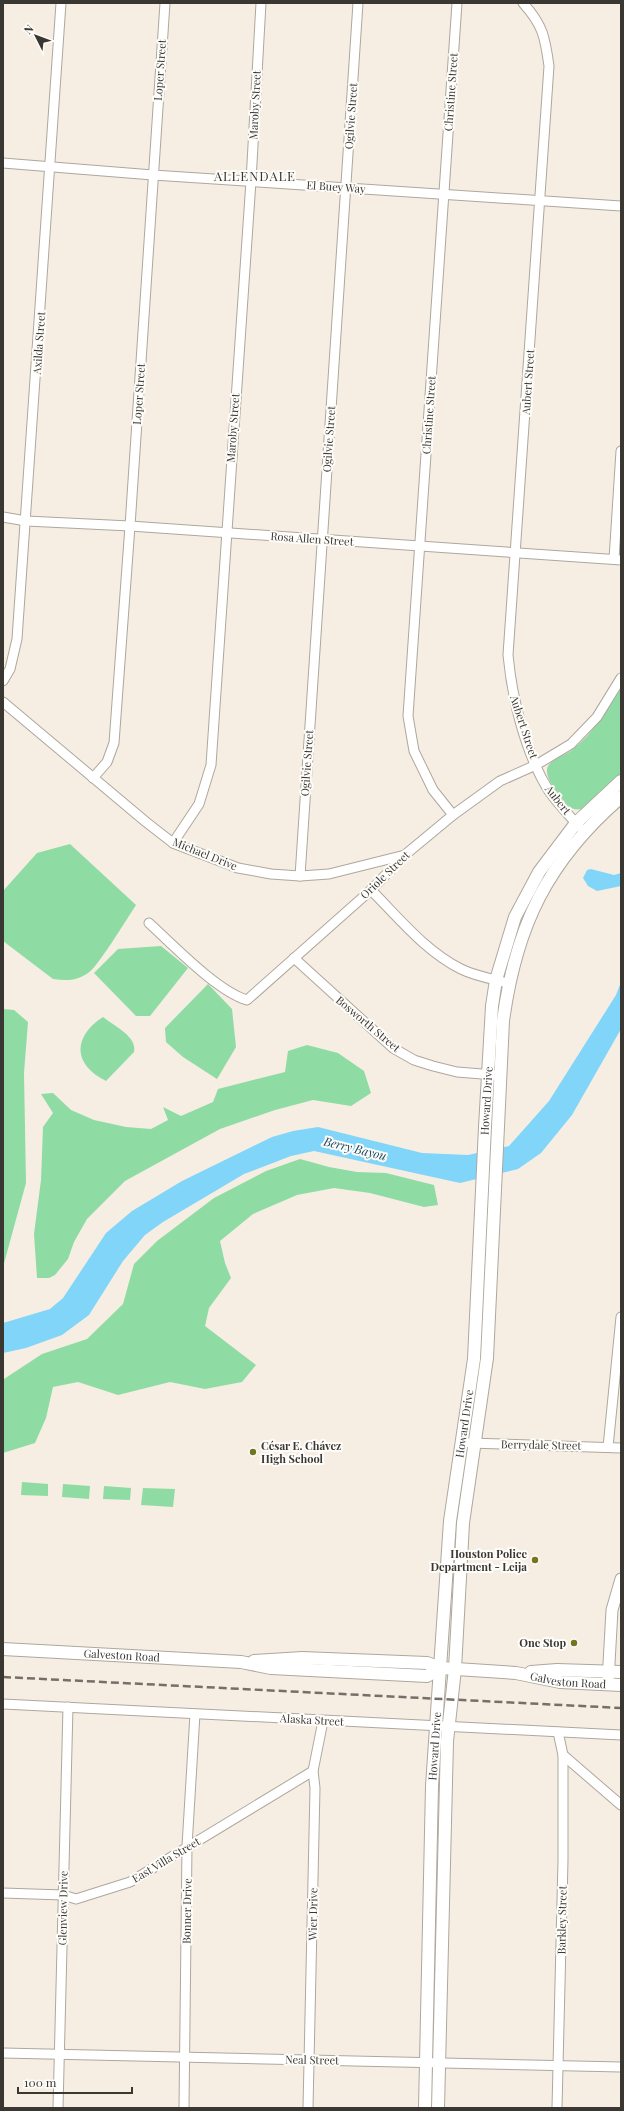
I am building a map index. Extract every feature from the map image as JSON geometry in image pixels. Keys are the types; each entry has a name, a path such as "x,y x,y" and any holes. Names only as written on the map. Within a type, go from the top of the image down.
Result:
{"main road":[{"name":"Howard Drive","path":"425,2108 432,1786 454,1483 462,1443 474,1358 478,1255 492,1006 496,980 515,917 526,894 554,850 576,823 621,781"},
{"name":"Howard Drive","path":"438,2108 445,1787 455,1669 465,1502 487,1358 503,1022 508,983 522,932 537,900 553,873 585,833 621,797"},
{"path":"526,894 537,900"},
{"path":"478,1255 492,1256"},
{"path":"474,1358 487,1358"},
{"path":"449,1544 462,1544"},
{"name":"Galveston Road","path":"3,1649 241,1662 272,1659 317,1664 427,1663 441,1668 516,1673 560,1682 621,1685"},
{"name":"Galveston Road","path":"516,1673 557,1670 615,1672"},
{"path":"429,1933 442,1933"}],"street":[{"name":"Axilda Street","path":"3,681 10,669 17,639 61,3"},
{"name":"Loper Street","path":"93,778 107,762 114,743 165,3"},
{"name":"Maroby Street","path":"173,843 199,804 210,765 251,181 261,3"},
{"name":"Ogilvie Street","path":"300,876 358,3"},
{"name":"Christine Street","path":"453,815 433,790 414,751 408,716 457,3"},
{"name":"Aubert Street","path":"522,3 534,15 544,34 549,66 508,654 511,685 516,709 536,765"},
{"name":"El Buey Way","path":"3,163 153,175 444,193 621,206"},
{"path":"618,559 621,451"},
{"name":"Rosa Allen Street","path":"3,517 26,521 130,526 420,547 618,559"},
{"name":"Oriole Street","path":"148,923 205,974 239,998 247,1000 370,890 406,854 453,815 500,781 536,765 571,744 597,717 621,678"},
{"name":"Michael Drive","path":"3,702 173,843 238,868 271,874 300,876 335,872 406,854"},
{"name":"Aubert","path":"536,765 550,792 585,833"},
{"path":"370,890 424,943 449,962 462,970 508,983"},
{"name":"Bosworth Street","path":"294,958 393,1048 414,1060 457,1072 501,1076"},
{"path":"608,1446 621,1317"},
{"name":"Berrydale Street","path":"462,1443 608,1446 621,1448"},
{"path":"608,1684 615,1672 612,1610 621,1579"},
{"name":"Alaska Street","path":"3,1704 621,1735"},
{"name":"Glenview Drive","path":"58,2108 68,1707"},
{"name":"Bonner Drive","path":"184,2108 187,1846 195,1714"},
{"name":"Wier Drive","path":"308,2108 315,1788 313,1772 323,1721"},
{"name":"Barkley Street","path":"557,2108 563,1860 563,1755 558,1732"},
{"path":"563,1755 621,1805"},
{"name":"East Villa Street","path":"3,1893 63,1894 76,1899 130,1882 187,1846 313,1772"},
{"name":"Neal Street","path":"3,2053 621,2067"}],"green space":[{"path":"621,684 621,776 582,809 572,808 565,803 548,777 548,766 553,761 572,750 587,736 606,711"},
{"path":"70,844 136,905 92,969 80,978 62,980 53,979 3,941 3,891 37,853"},
{"path":"161,946 188,968 150,1016 136,1016 94,973 118,949"},
{"path":"208,984 232,1009 236,1047 217,1079 183,1057 166,1042 165,1028"},
{"path":"3,1009 14,1010 28,1022 24,1073 26,1183 3,1267"},
{"path":"103,1017 129,1036 134,1047 134,1052 106,1081 87,1067 82,1059 80,1050 86,1033"},
{"path":"307,1045 338,1053 364,1071 371,1093 351,1106 313,1100 275,1110 220,1129 125,1181 87,1219 74,1242 68,1259 55,1275 49,1278 37,1278 34,1234 41,1180 43,1127 53,1113 41,1094 53,1093 71,1110 94,1120 126,1127 151,1129 168,1120 163,1107 181,1116 213,1102 218,1089 285,1072 288,1051"},
{"path":"300,1159 329,1167 357,1172 386,1173 434,1185 438,1205 424,1207 370,1193 334,1188 297,1195 253,1214 220,1241 225,1263 231,1278 209,1308 205,1326 256,1365 242,1382 205,1389 170,1382 118,1395 78,1382 53,1387 46,1418 35,1443 3,1453 4,1379 42,1354 87,1339 123,1304 134,1264 157,1241 214,1198 266,1171"},
{"path":"22,1482 48,1484 48,1496 21,1495"},
{"path":"63,1484 90,1486 89,1499 62,1497"},
{"path":"104,1486 131,1488 130,1500 103,1499"},
{"path":"143,1488 175,1489 173,1507 141,1505"}],"water":[{"path":"591,869 614,875 621,873 621,886 597,891 588,886 583,878 587,870"},
{"name":"Berry Bayou","path":"621,982 621,1029 572,1115 541,1153 518,1169 460,1183 314,1151 291,1156 244,1174 163,1222 145,1235 123,1261 89,1315 62,1335 26,1348 3,1353 3,1323 50,1309 63,1298 106,1233 132,1211 182,1181 272,1137 293,1131 318,1127 422,1153 468,1155 509,1146 549,1101 616,995"}],"railway":[{"path":"3,1677 621,1708"}],"place":[{"name":"César E. Chávez High School","path":"253,1452"},
{"name":"Houston Police Department - Leija","path":"535,1560"},
{"name":"One Stop","path":"574,1643"}],"district":[{"name":"ALLENDALE","path":"255,176"}]}
